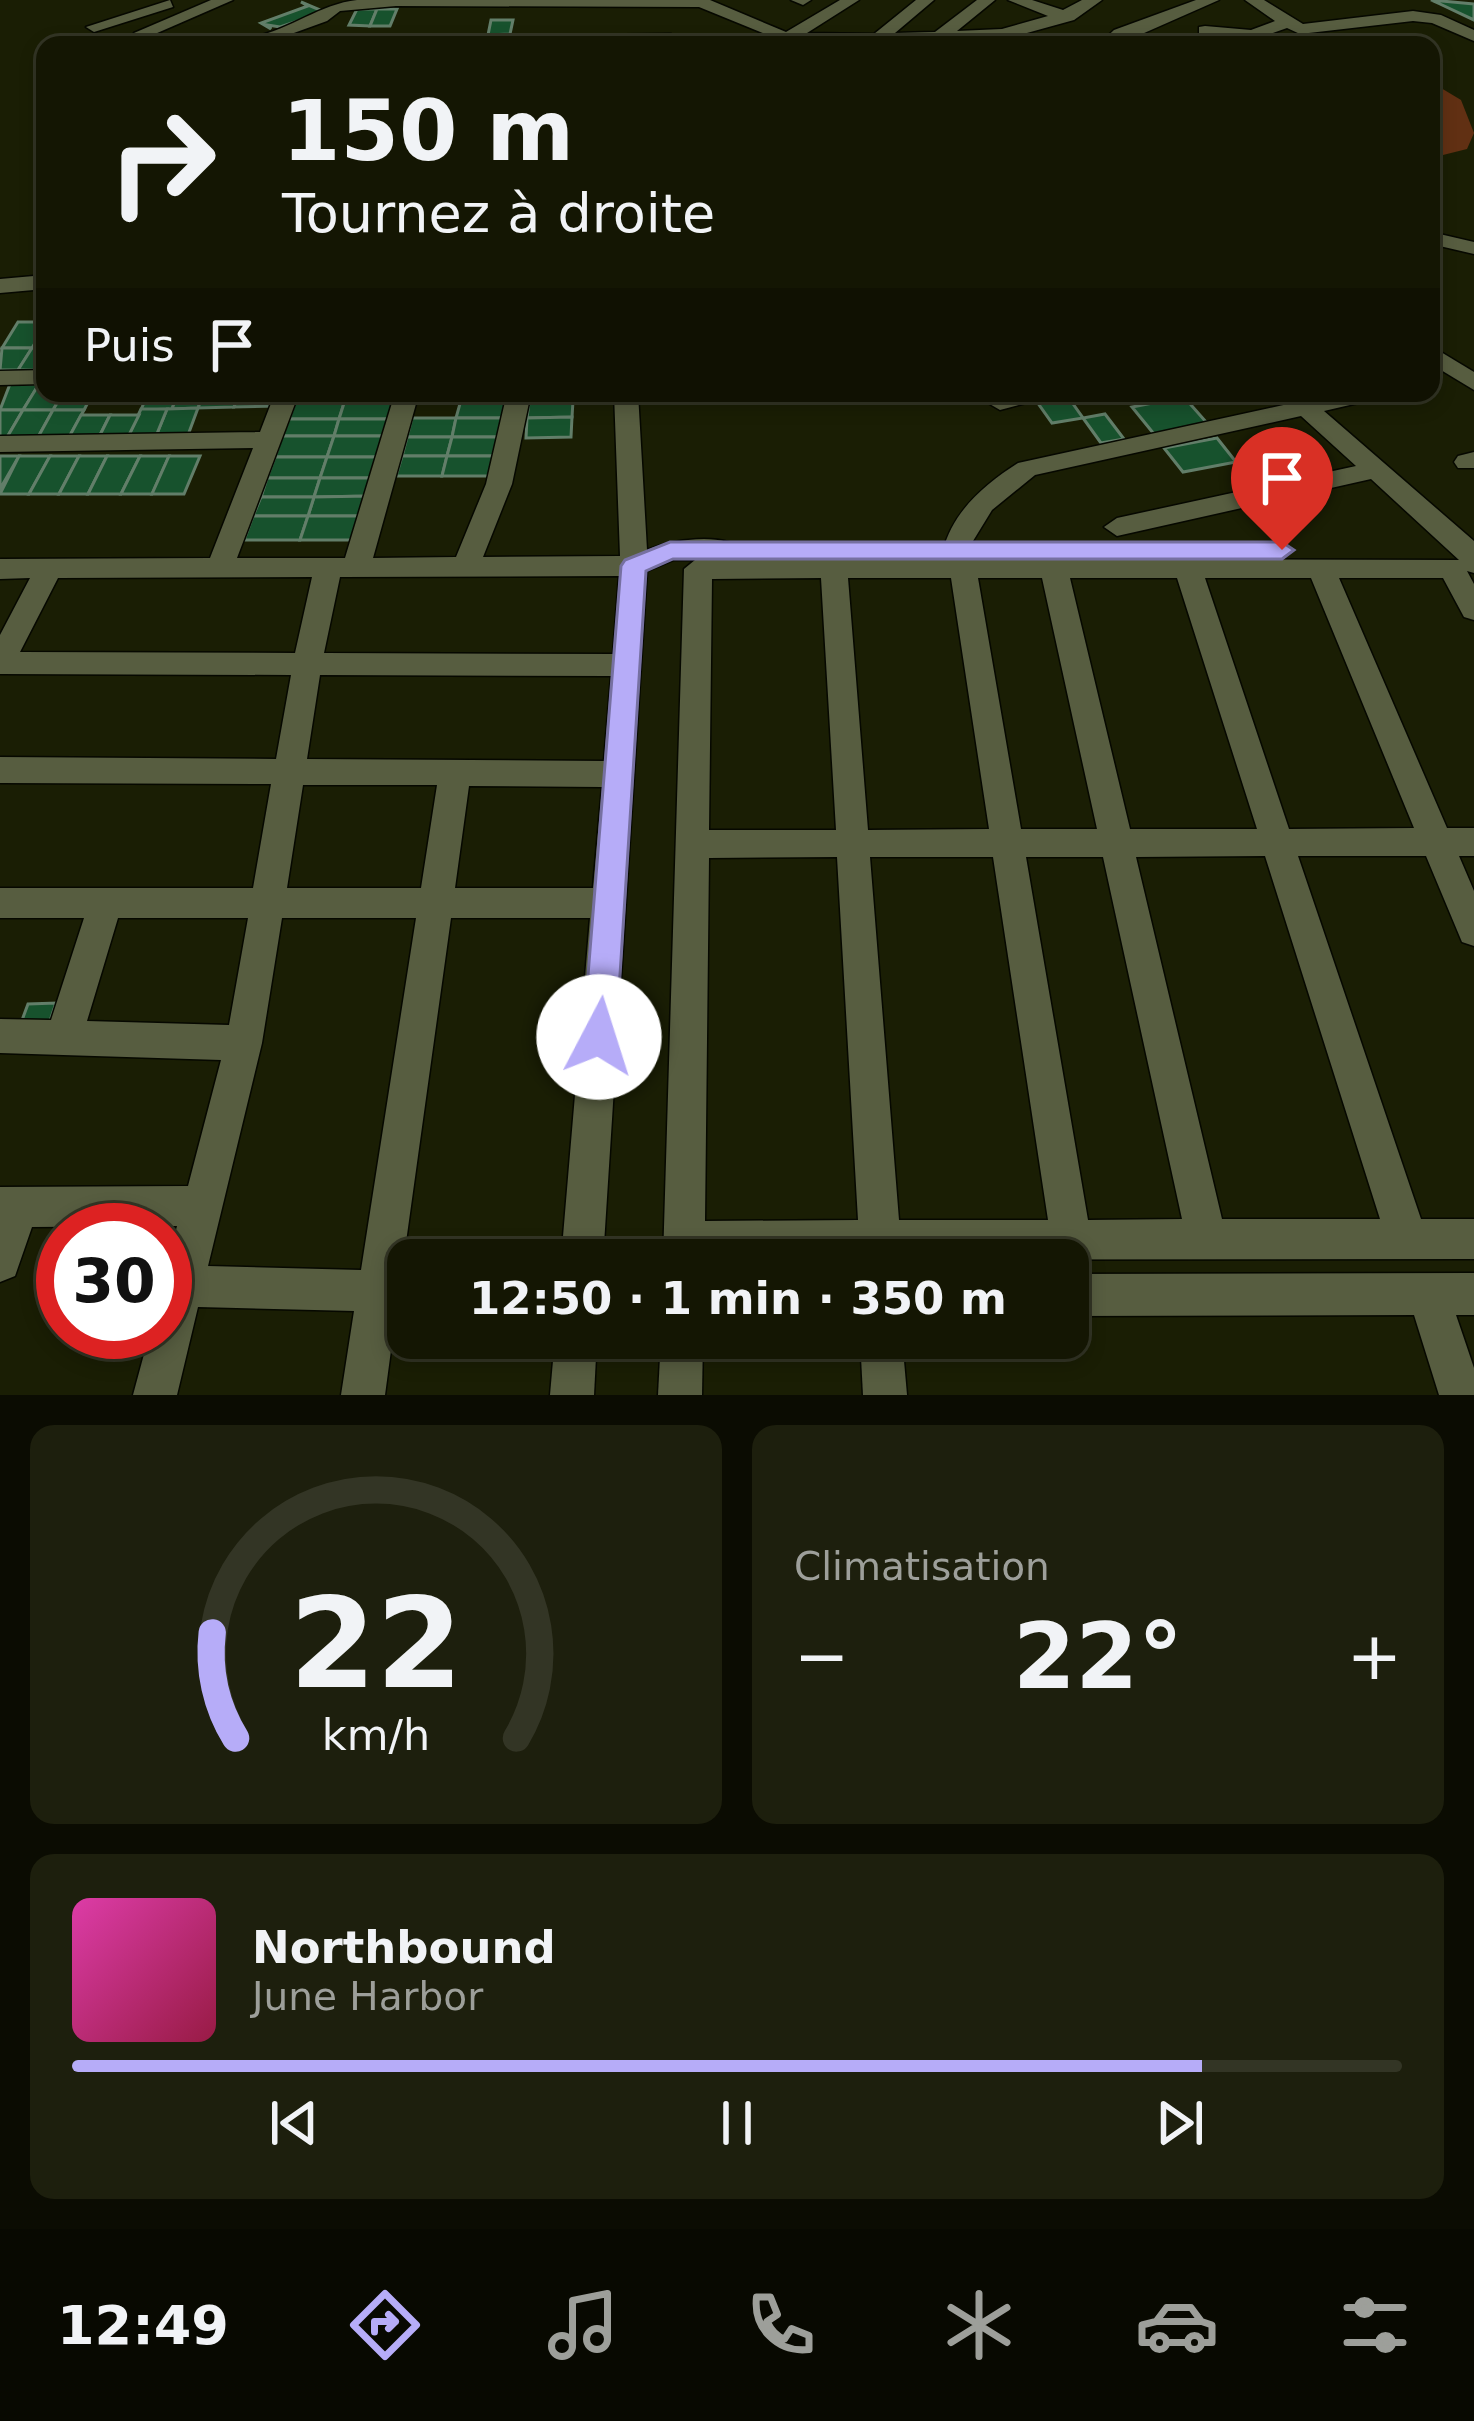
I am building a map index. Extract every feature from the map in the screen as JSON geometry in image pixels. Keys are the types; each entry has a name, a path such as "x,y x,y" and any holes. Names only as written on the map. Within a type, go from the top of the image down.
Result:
{"street":[{"path":"94,27 179,0"},
{"path":"266,36 327,8 396,0 704,1 783,36"},
{"path":"396,0 430,20"},
{"path":"790,36 851,0"},
{"path":"882,36 926,0"},
{"path":"940,36 987,0"},
{"path":"1094,0 1095,29"},
{"path":"1144,0 1183,9"},
{"path":"1028,36 1095,29 1211,0"},
{"path":"1252,0 1286,23 1310,28 1430,17 1474,36"},
{"path":"423,36 437,1"},
{"path":"672,36 678,1"},
{"path":"1016,1 1095,29"},
{"path":"134,36 226,3"},
{"path":"311,36 327,8"},
{"path":"257,23 275,33"},
{"path":"1204,31 1252,35 1286,23"},
{"path":"1440,240 1474,248"},
{"path":"0,286 36,283"},
{"path":"0,379 36,377"},
{"path":"220,567 284,402"},
{"path":"192,1257 244,1043 307,666 404,402"},
{"path":"466,566 499,484 517,402"},
{"path":"584,1239 634,566 627,402"},
{"path":"1071,1239 958,540 1006,481 1027,470 1294,402"},
{"path":"1299,402 1470,556"},
{"path":"0,444 269,440"},
{"path":"1117,527 1376,470"},
{"path":"0,569 634,566 670,550 960,560 1470,556"},
{"path":"684,1239 698,569 834,569 960,560 1054,569 1453,568 1474,610"},
{"path":"49,568 0,663 628,665"},
{"path":"1321,568 1474,931"},
{"path":"834,569 880,1239"},
{"path":"1054,569 1207,1240"},
{"path":"1188,569 1407,1239"},
{"path":"0,770 620,774"},
{"path":"401,1239 455,773"},
{"path":"692,844 1474,842"},
{"path":"0,903 610,903"},
{"path":"63,1039 105,905"},
{"path":"0,1036 244,1043"},
{"path":"0,1261 10,1207 206,1206"},
{"path":"1089,1240 1474,1239"},
{"path":"192,1286 387,1291"},
{"path":"1428,1294 1461,1395"},
{"path":"1089,1295 1474,1294"},
{"path":"363,1395 387,1317"},
{"path":"155,1395 165,1359"},
{"path":"572,1395 575,1359"},
{"path":"680,1395 681,1359"},
{"path":"882,1359 885,1395"}],"shaded area":[{"path":"1440,87 1461,100 1474,133 1467,149 1440,156"}],"building":[{"path":"1431,0 1474,4 1474,20 1440,4"},
{"path":"301,2 325,12 280,27 268,25 271,29 261,23 308,6"},
{"path":"357,9 377,9 370,26 349,25"},
{"path":"377,9 397,9 390,26 370,26"},
{"path":"491,20 513,20 510,34 488,35"},
{"path":"18,322 36,322 32,348 2,348"},
{"path":"2,348 32,348 18,370 0,370"},
{"path":"32,348 36,348 36,370 18,370"},
{"path":"10,384 36,384 23,410 0,410"},
{"path":"36,389 36,402 58,402 53,410 23,410"},
{"path":"58,402 88,402 84,410 53,410"},
{"path":"144,402 175,402 172,409 141,410"},
{"path":"175,402 200,402 198,408 172,409"},
{"path":"200,402 236,402 234,407 198,408"},
{"path":"236,402 278,402 277,406 234,407"},
{"path":"295,402 344,402 339,419 289,419"},
{"path":"344,402 396,402 391,419 339,419"},
{"path":"460,402 508,402 504,418 456,418"},
{"path":"529,402 573,402 572,417 527,418"},
{"path":"1037,402 1072,402 1083,418 1052,423"},
{"path":"1188,402 1207,423 1154,434 1132,407"},
{"path":"198,408 188,435 156,436 167,409"},
{"path":"141,409 167,409 156,436 127,439"},
{"path":"0,410 23,410 6,439 0,439"},
{"path":"23,410 53,410 37,439 6,439"},
{"path":"53,410 84,410 68,439 37,439"},
{"path":"1105,414 1124,439 1101,443 1083,418"},
{"path":"81,415 110,415 98,439 68,439"},
{"path":"110,415 139,415 127,439 98,439"},
{"path":"572,417 571,437 526,438 527,418"},
{"path":"412,418 456,418 452,437 407,437"},
{"path":"456,418 504,418 500,437 452,437"},
{"path":"289,419 339,419 334,436 282,436"},
{"path":"339,419 391,419 386,436 334,436"},
{"path":"282,436 334,436 327,457 275,457"},
{"path":"334,436 386,436 381,457 327,457"},
{"path":"407,437 452,437 447,456 402,456"},
{"path":"452,437 500,437 496,456 447,456"},
{"path":"1217,438 1236,462 1183,472 1164,448"},
{"path":"0,456 19,456 0,489"},
{"path":"19,456 50,456 29,494 0,494"},
{"path":"50,456 79,456 59,494 29,494"},
{"path":"79,456 107,456 88,494 59,494"},
{"path":"107,456 140,456 121,494 88,494"},
{"path":"140,456 169,456 152,494 121,494"},
{"path":"169,456 200,456 184,494 152,494"},
{"path":"402,456 447,456 442,476 396,476"},
{"path":"447,456 496,456 492,476 442,476"},
{"path":"275,457 327,457 320,478 267,478"},
{"path":"327,457 381,457 375,478 320,478"},
{"path":"267,478 320,478 314,497 261,497"},
{"path":"320,478 375,478 369,496 314,497"},
{"path":"369,496 364,516 308,516 314,497"},
{"path":"261,497 314,497 308,516 253,516"},
{"path":"253,516 308,516 300,540 244,540"},
{"path":"308,516 364,516 357,540 300,540"},
{"path":"56,1003 47,1030 18,1031 28,1004"}],"route":[{"path":"599,1037 634,566 670,550 1282,550"}]}
